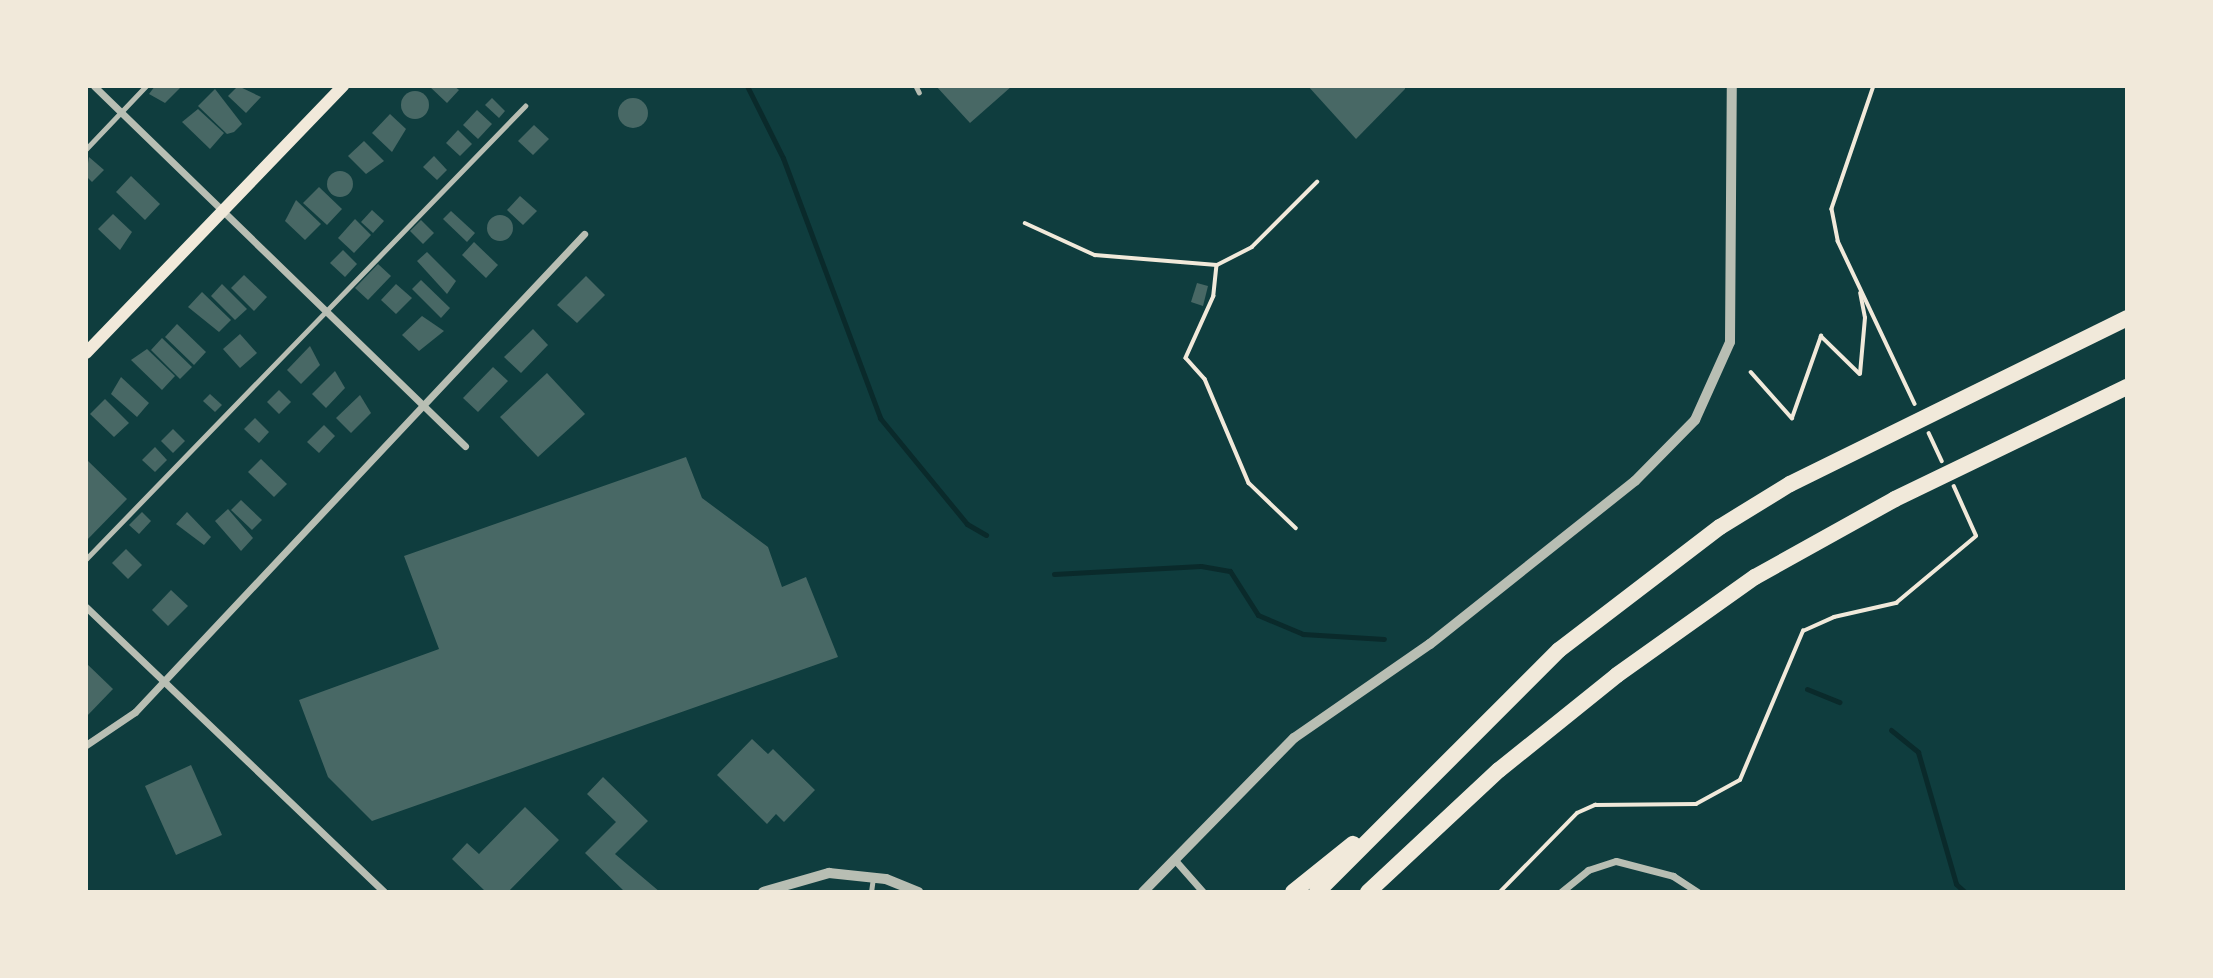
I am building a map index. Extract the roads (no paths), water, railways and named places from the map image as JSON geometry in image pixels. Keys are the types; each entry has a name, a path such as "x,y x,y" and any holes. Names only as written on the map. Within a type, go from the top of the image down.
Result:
{"highway":[{"path":"1317,892 1384,822 1559,650 1720,527 1790,484 2127,317"},
{"path":"1368,892 1499,770 1755,577 1895,499 2127,387"},
{"path":"1293,892 1384,822"}],"main road":[{"path":"86,353 343,86"}],"street":[{"path":"94,86 466,446"},
{"path":"1143,892 1294,738 1430,644 1625,490 1695,420 1712,392 1732,317 1732,86"},
{"path":"86,745 135,712 422,402 584,234"},
{"path":"86,607 384,892"},
{"path":"1174,859 1203,892"},
{"path":"1561,892 1588,870 1616,861 1673,876 1699,892"},
{"path":"764,892 829,873 874,877 919,892"}],"lane":[{"path":"86,149 146,86"},
{"path":"916,86 919,92"},
{"path":"86,559 325,309 525,106"},
{"path":"871,892 874,877"}],"waterway":[{"path":"747,86 783,158 880,418 967,524 986,535"},
{"path":"1054,574 1201,566 1230,571 1258,615 1303,634 1384,639"},
{"path":"1807,689 1840,702"},
{"path":"1891,730 1918,752 1956,884 1965,892"}]}
